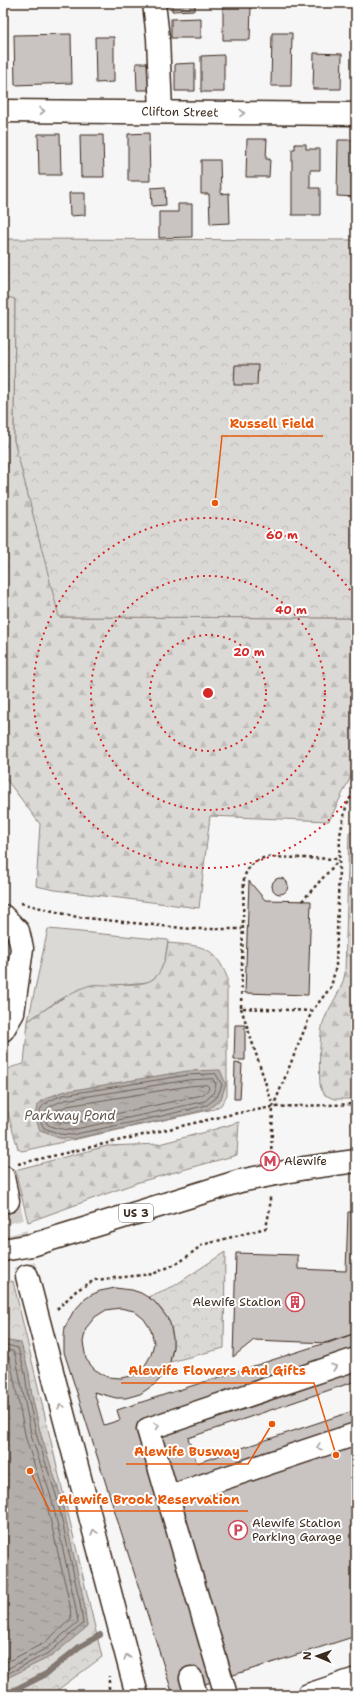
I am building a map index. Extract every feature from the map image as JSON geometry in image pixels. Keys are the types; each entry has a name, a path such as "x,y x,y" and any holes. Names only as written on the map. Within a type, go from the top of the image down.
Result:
{"main road":[{"path":"154,3 158,38 161,112"},
{"name":"Clifton Street","path":"3,111 356,114"},
{"path":"3,1030 13,1013 22,948 10,908"},
{"name":"US 3","path":"3,1250 32,1245 240,1181 305,1168 356,1161"},
{"path":"7,1171 8,1201"},
{"name":"US 3","path":"3,1260 32,1245"},
{"path":"27,1276 137,1695"},
{"path":"226,1695 148,1429 356,1359"},
{"path":"168,1497 356,1434"},
{"path":"308,1695 356,1679"}],"path":[{"path":"271,1161 273,1107 312,1011 328,993 335,973 339,859 342,822 346,807 356,786"},
{"path":"273,1107 241,1008 244,878 249,866 254,862 267,857 339,859"},
{"path":"302,901 339,859"},
{"path":"10,908 23,904 77,917 192,929 242,929"},
{"path":"241,1008 312,1011"},
{"path":"7,1171 233,1114 273,1107 356,1104"},
{"path":"55,1311 77,1290 95,1280 153,1274 180,1262 202,1245 266,1228 270,1208 270,1192"}],"green space":[{"path":"3,239 356,240 356,618 59,617 14,440 15,299 3,296"},
{"path":"3,296 15,298 14,440 60,617 356,618 356,766 329,821 210,816 199,908 55,890 36,886 40,824 3,775"},
{"path":"349,832 356,832 356,1099 334,1099 325,1095 320,1085 320,1042 322,1025 339,991 345,973"},
{"path":"48,929 168,940 165,960 159,974 149,982 126,984 60,999 28,1021"},
{"path":"168,943 197,946 205,949 217,958 227,977 227,1095 221,1105 214,1109 22,1151 18,1149 5,1101 3,1076 9,1069 24,1064 28,1021 58,1001 83,988 93,985 132,984 150,981 161,969"},
{"path":"239,1122 237,1155 139,1182 28,1222 15,1170 107,1146 159,1144"},
{"path":"225,1252 224,1348 170,1362 173,1343 170,1326 162,1310 148,1297 174,1286"},
{"path":"13,1281 102,1657 51,1695 3,1695 3,1284"}],"water":[{"name":"Parkway Pond","path":"220,1070 226,1084 221,1099 209,1109 72,1139 59,1138 40,1131 37,1122 36,1109 38,1105 47,1098 62,1092 187,1071"},
{"path":"3,1340 21,1343 29,1373 32,1396 41,1435 61,1497 84,1602 87,1627 52,1656 3,1680"}],"building":[{"path":"172,3 195,3 195,10 172,11"},
{"path":"223,6 251,6 250,40 223,40"},
{"path":"201,18 201,38 171,38 171,19"},
{"path":"272,33 292,33 291,86 271,86"},
{"path":"71,34 72,83 15,85 14,35"},
{"path":"95,37 114,37 114,82 96,83"},
{"path":"314,53 342,54 341,89 313,89"},
{"path":"224,55 224,92 201,92 201,56"},
{"path":"136,63 154,63 155,90 137,90"},
{"path":"195,63 195,91 175,91 175,64"},
{"path":"149,133 150,181 128,181 128,134"},
{"path":"38,134 60,134 61,175 39,175"},
{"path":"80,135 103,135 104,177 81,177"},
{"path":"247,139 267,139 266,159 270,159 269,177 246,177"},
{"path":"338,140 355,140 356,197 337,196"},
{"path":"295,144 306,144 306,149 320,149 320,170 310,170 310,188 320,188 320,215 292,215 292,149 295,149"},
{"path":"3,152 6,152 6,174 3,174"},
{"path":"201,160 220,160 221,194 229,193 230,223 210,224 209,194 201,194"},
{"path":"165,187 166,205 152,206 151,188"},
{"path":"69,193 85,193 85,215 70,216"},
{"path":"3,204 5,204 5,225 3,225"},
{"path":"178,204 192,204 192,237 159,238 159,212 178,212"},
{"path":"235,365 258,365 257,385 234,385"},
{"path":"280,878 287,883 288,886 283,893 280,894 273,889 272,886 277,879"},
{"path":"249,881 265,900 311,901 308,995 245,993"},
{"path":"235,1025 245,1025 245,1060 234,1060"},
{"path":"235,1063 242,1064 240,1099 234,1099"},
{"name":"Alewife Station","path":"348,1212 356,1212 356,1333 328,1343 254,1340 233,1357 236,1253 298,1255 298,1269 346,1271"},
{"name":"Alewife Station Parking Garage","path":"115,1288 132,1290 141,1293 154,1301 170,1323 173,1338 170,1362 162,1377 155,1384 140,1394 126,1398 116,1398 94,1392 104,1425 120,1420 117,1410 356,1333 356,1636 205,1684 202,1675 186,1680 190,1695 173,1695 64,1352 65,1327 73,1312 85,1299 100,1291","holes":["120,1308 134,1311 144,1319 151,1330 154,1343 151,1355 144,1367 132,1376 121,1378 107,1377 94,1369 86,1359 83,1342 86,1328 95,1317 106,1310"]},
{"path":"356,1381 356,1410 197,1463 188,1438"}],"waterway":[{"path":"5,1695 46,1674 79,1647 100,1635"}],"tunnel":[{"path":"8,1201 27,1276"}],"place":[{"name":"Russell Field","path":"215,503"},
{"name":"Alewife","path":"270,1161"},
{"name":"Alewife Station","path":"295,1302"},
{"name":"Alewife Busway","path":"272,1424"},
{"name":"Alewife Flowers And Gifts","path":"336,1455"},
{"name":"Alewife Brook Reservation","path":"30,1471"},
{"name":"Alewife Station Parking Garage","path":"238,1530"}]}
